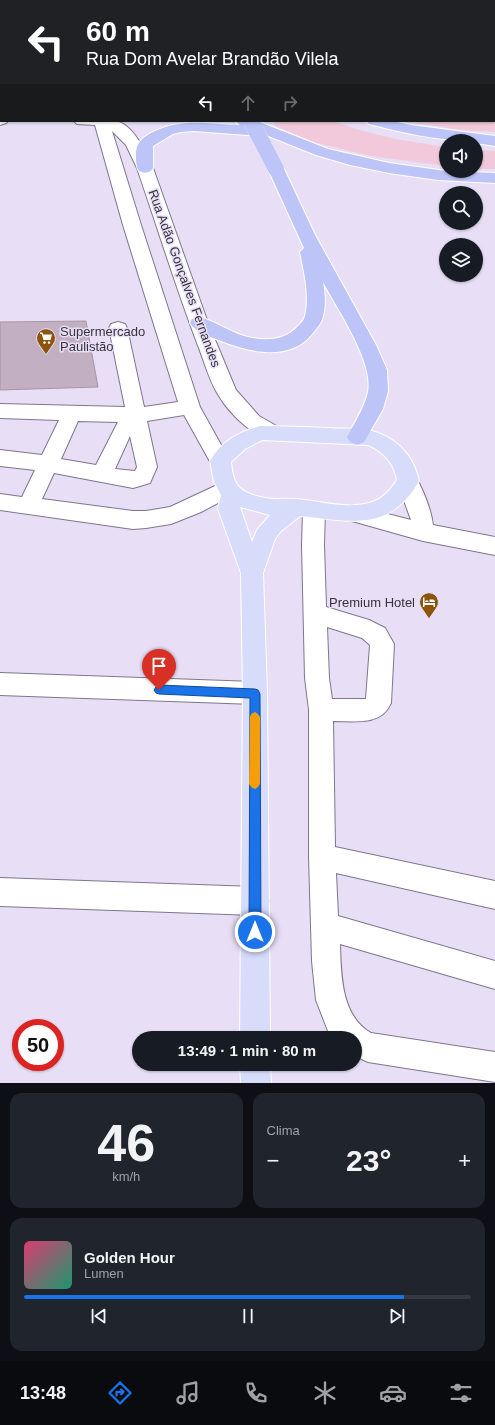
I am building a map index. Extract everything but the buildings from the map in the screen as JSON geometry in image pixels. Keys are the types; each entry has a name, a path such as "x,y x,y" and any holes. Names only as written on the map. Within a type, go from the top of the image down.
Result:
{"highway":[{"path":"246,122 322,152 350,160 389,168 438,174 495,178"},
{"path":"378,122 411,130 495,140"},
{"path":"145,168 144,148 146,144 160,134 192,127 246,130 256,125"},
{"path":"256,125 306,235 367,345 377,370 378,391 373,409 357,437"},
{"path":"199,322 234,340 254,344 281,344 296,339 305,331 314,318 316,293 306,235"}],"main road":[{"path":"230,491 248,502 266,506 353,513 379,509 394,501 408,481 407,471 403,462 390,448 376,440 357,437 260,433 242,440 231,447 220,461 222,475 230,491 229,509 252,573 255,694 255,1031"},
{"path":"252,573 265,536 281,519 305,508"},
{"path":"256,1071 256,1083"}],"street":[{"path":"102,122 132,225 194,413 220,461"},
{"name":"Rua Adão Gonçalves Fernandes","path":"104,122 120,130 128,137 136,148 145,168 199,322 227,393 252,421 273,433"},
{"path":"0,458 55,465 133,480 143,477 147,467 135,419 118,328"},
{"path":"0,411 72,413 135,419 194,413"},
{"path":"36,507 55,465 72,413"},
{"path":"102,473 135,419"},
{"path":"408,481 421,518 423,532"},
{"path":"0,502 133,520 148,520 175,515 230,491"},
{"path":"305,508 312,545 316,614 317,678 321,710 322,856 326,961 331,1000 338,1021 346,1031"},
{"path":"353,513 423,532 495,546"},
{"path":"316,614 369,630 377,636 382,644 379,704 368,710 321,710"},
{"path":"0,684 255,694"},
{"path":"322,856 495,895"},
{"path":"0,892 255,901"},
{"path":"325,926 495,976"},
{"path":"362,1044 368,1047 495,1067"}],"shaded area":[{"path":"274,122 336,122 395,139 439,146 439,165 371,156 316,143 276,126"},
{"path":"413,122 495,122 495,132 459,130"},
{"path":"483,150 495,151 495,169 483,169"}],"slow traffic":[{"path":"255,717 255,784"}],"place":[{"name":"Supermercado Paulistão","path":"46,355"},
{"name":"Premium Hotel","path":"429,619"}],"route":[{"path":"159,690 255,694 255,932"}]}
